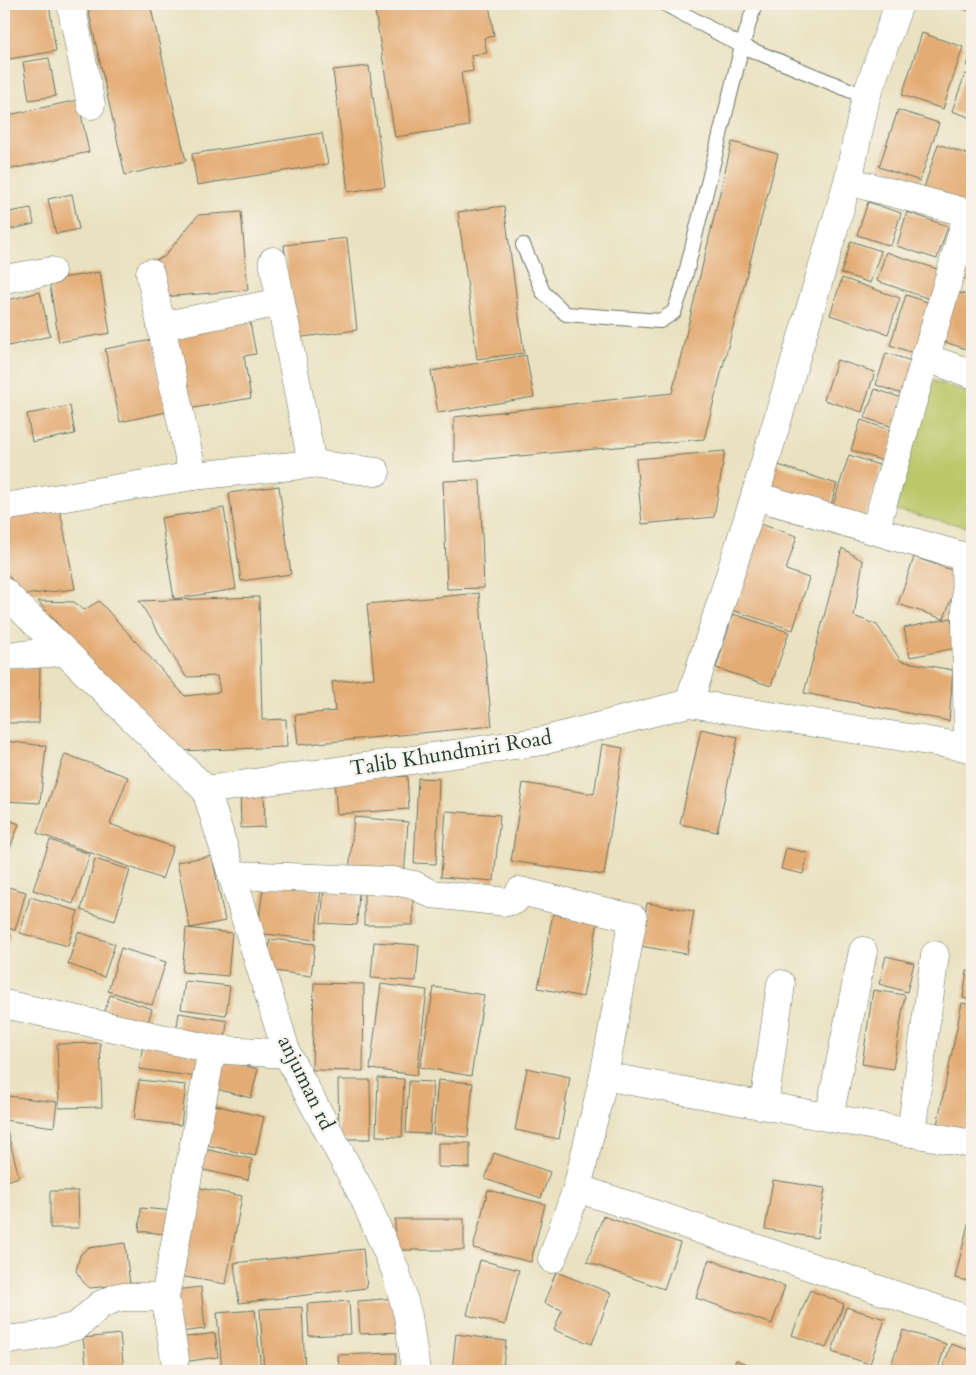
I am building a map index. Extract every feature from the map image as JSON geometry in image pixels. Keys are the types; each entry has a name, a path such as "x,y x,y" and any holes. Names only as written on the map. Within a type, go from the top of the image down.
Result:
{"street":[{"path":"71,4 91,105"},
{"path":"689,702 755,496 848,181 866,97 900,4"},
{"path":"848,181 970,214 924,357 875,530"},
{"path":"273,261 312,464"},
{"path":"4,279 51,271"},
{"path":"150,273 193,476"},
{"path":"161,326 280,302"},
{"path":"924,357 972,374"},
{"path":"4,507 193,476 312,464 376,472"},
{"path":"755,496 969,558 970,748"},
{"path":"4,592 63,652 206,790"},
{"path":"4,656 63,652"},
{"name":"Talib Khundmiri Road","path":"206,790 542,741 689,702 970,748"},
{"name":"anjuman rd","path":"206,790 288,1054 364,1198 396,1272 408,1316 416,1371"},
{"path":"232,875 393,882 414,885 432,894 506,902 515,900 520,891 633,918 604,1076 576,1188 552,1259"},
{"path":"829,1117 863,951"},
{"path":"911,1133 935,955"},
{"path":"764,1105 781,984"},
{"path":"4,1004 212,1049 288,1054"},
{"path":"175,1359 165,1297 212,1049"},
{"path":"604,1076 972,1144"},
{"path":"576,1188 972,1321"},
{"path":"4,1340 34,1337 77,1326 100,1305 118,1297 165,1297"}],"lane":[{"path":"665,4 742,46 866,97"},
{"path":"523,245 543,292 566,314 660,321 674,312 682,289 742,46 755,4"}],"green space":[{"path":"928,379 972,394 972,528 896,510"}],"building":[{"path":"4,4 49,4 56,51 4,60"},
{"path":"87,4 150,4 186,161 125,175"},
{"path":"374,4 489,4 494,36 484,38 487,53 471,55 473,71 461,73 469,126 395,137"},
{"path":"947,4 971,4 969,11"},
{"path":"922,33 963,47 943,109 902,95"},
{"path":"972,50 972,68 967,66"},
{"path":"49,58 56,96 29,100 23,62"},
{"path":"369,66 385,186 348,192 333,70"},
{"path":"965,74 972,76 972,118 952,111"},
{"path":"78,100 89,152 7,170 4,154 4,116"},
{"path":"898,110 939,123 920,181 879,167"},
{"path":"322,133 328,164 197,185 192,154"},
{"path":"732,142 778,154 704,439 454,462 454,417 672,393"},
{"path":"938,144 972,156 972,186 966,205 923,191"},
{"path":"72,194 79,229 56,234 48,199"},
{"path":"868,202 901,213 891,246 857,235"},
{"path":"504,206 524,353 477,359 458,212"},
{"path":"31,208 34,224 4,231 4,213"},
{"path":"241,212 248,290 163,297 155,260 164,257 198,215"},
{"path":"907,212 948,226 937,259 897,246"},
{"path":"347,238 357,330 295,338 284,245"},
{"path":"851,241 881,251 870,283 841,273"},
{"path":"968,246 972,248 972,282 956,275"},
{"path":"886,252 943,271 933,300 877,281"},
{"path":"100,272 110,333 59,342 49,280"},
{"path":"842,278 900,298 888,334 830,315"},
{"path":"952,290 972,297 972,351 936,339"},
{"path":"40,292 50,336 4,347 4,301"},
{"path":"906,295 936,305 919,355 890,345"},
{"path":"249,317 256,354 244,356 251,398 188,409 174,330"},
{"path":"152,340 167,412 120,422 105,349"},
{"path":"886,353 915,362 905,395 876,385"},
{"path":"526,355 534,397 438,413 431,371"},
{"path":"837,360 875,372 862,412 824,400"},
{"path":"875,389 902,398 893,427 865,418"},
{"path":"70,406 75,434 32,442 27,414"},
{"path":"861,420 895,432 886,462 851,450"},
{"path":"725,451 714,517 642,524 636,459"},
{"path":"849,455 882,466 863,522 831,511"},
{"path":"775,464 837,484 828,514 766,494"},
{"path":"480,480 484,588 447,589 443,481"},
{"path":"279,486 291,574 241,581 229,493"},
{"path":"59,504 75,589 23,595 5,571 4,514"},
{"path":"224,508 236,589 174,599 161,518"},
{"path":"760,524 797,536 786,570 809,578 793,630 732,610"},
{"path":"842,548 863,561 854,616 877,625 901,661 953,670 949,721 804,693"},
{"path":"914,557 960,573 944,619 898,604"},
{"path":"479,593 492,726 298,745 295,715 335,711 332,682 374,678 367,604"},
{"path":"259,597 262,720 286,719 287,747 178,751 151,733 38,601 74,602 84,610 99,601 185,696 220,692 217,676 186,677 139,601"},
{"path":"733,614 789,632 771,686 716,668"},
{"path":"951,618 957,648 910,657 904,628"},
{"path":"4,667 40,668 39,723 4,723"},
{"path":"701,729 738,737 717,832 680,824"},
{"path":"4,741 46,746 40,803 4,801"},
{"path":"602,744 623,748 604,875 511,861 523,783 594,794"},
{"path":"65,754 128,777 110,824 173,847 162,879 37,833"},
{"path":"407,776 409,809 337,814 334,780"},
{"path":"418,778 439,779 436,864 414,863"},
{"path":"264,787 265,827 241,828 240,788"},
{"path":"446,811 500,815 494,881 441,877"},
{"path":"354,817 408,822 404,878 349,873"},
{"path":"4,818 19,824 4,864"},
{"path":"50,840 90,854 73,904 33,890"},
{"path":"786,848 808,853 803,874 781,869"},
{"path":"212,856 225,921 190,928 177,862"},
{"path":"95,859 130,870 115,921 81,910"},
{"path":"264,882 321,889 315,940 257,933"},
{"path":"4,886 26,892 15,930 4,927"},
{"path":"324,888 359,890 357,925 321,923"},
{"path":"364,890 413,890 413,925 364,925"},
{"path":"30,897 78,911 68,946 20,933"},
{"path":"647,903 694,911 687,954 640,946"},
{"path":"553,914 598,922 583,997 538,988"},
{"path":"186,928 232,933 228,976 182,972"},
{"path":"4,931 11,934 4,956"},
{"path":"78,932 115,944 104,977 68,964"},
{"path":"270,939 315,944 311,976 267,970"},
{"path":"374,942 419,945 416,981 371,978"},
{"path":"121,948 166,962 152,1005 108,991"},
{"path":"886,956 914,963 907,992 879,984"},
{"path":"967,971 972,972 972,1000 963,998"},
{"path":"185,981 230,986 226,1015 181,1009"},
{"path":"314,983 364,984 363,1071 312,1070"},
{"path":"381,984 427,990 417,1075 370,1069"},
{"path":"434,987 484,995 471,1076 420,1067"},
{"path":"873,990 905,995 893,1069 862,1064"},
{"path":"110,995 152,1009 146,1030 103,1016"},
{"path":"962,1003 972,1005 972,1119 970,1132 937,1125"},
{"path":"179,1013 227,1021 225,1040 176,1032"},
{"path":"100,1043 102,1107 59,1108 57,1044"},
{"path":"143,1044 201,1052 197,1077 139,1069"},
{"path":"219,1059 258,1069 251,1098 212,1088"},
{"path":"527,1068 570,1077 559,1139 515,1130"},
{"path":"378,1078 404,1079 402,1137 376,1136"},
{"path":"139,1080 186,1085 181,1125 134,1120"},
{"path":"338,1080 370,1080 371,1139 339,1139"},
{"path":"438,1080 473,1083 468,1137 433,1134"},
{"path":"409,1081 433,1082 430,1134 406,1133"},
{"path":"7,1096 57,1102 54,1127 4,1120"},
{"path":"211,1104 264,1117 255,1156 202,1144"},
{"path":"7,1130 19,1177 4,1182 4,1131"},
{"path":"438,1143 470,1143 470,1168 438,1167"},
{"path":"199,1148 252,1159 248,1180 195,1168"},
{"path":"494,1153 550,1172 541,1198 485,1179"},
{"path":"773,1180 825,1188 817,1238 765,1229"},
{"path":"189,1186 242,1196 226,1284 173,1275"},
{"path":"488,1190 545,1204 531,1262 473,1248"},
{"path":"50,1191 78,1191 79,1228 50,1228"},
{"path":"141,1208 174,1211 171,1235 139,1231"},
{"path":"972,1208 972,1282 955,1278"},
{"path":"603,1216 680,1243 664,1289 587,1262"},
{"path":"395,1219 464,1219 464,1250 395,1250"},
{"path":"125,1243 130,1284 90,1288 84,1283 76,1271 80,1255 88,1248"},
{"path":"363,1249 367,1288 239,1303 234,1263"},
{"path":"709,1259 785,1286 772,1324 696,1298"},
{"path":"480,1260 519,1270 505,1325 467,1315"},
{"path":"556,1272 611,1293 592,1344 554,1330 562,1310 544,1303"},
{"path":"201,1287 205,1329 179,1332 175,1290"},
{"path":"810,1290 844,1304 826,1348 792,1335"},
{"path":"397,1298 399,1332 360,1334 358,1301"},
{"path":"349,1301 351,1334 309,1336 307,1304"},
{"path":"302,1307 305,1371 264,1371 260,1309"},
{"path":"846,1307 885,1319 870,1364 832,1352"},
{"path":"255,1310 261,1371 222,1371 217,1313"},
{"path":"903,1330 946,1344 937,1371 899,1371 890,1368"},
{"path":"215,1333 218,1357 183,1362 180,1338"},
{"path":"120,1334 124,1371 87,1371 83,1338"},
{"path":"456,1334 506,1341 503,1366 529,1371 452,1371"},
{"path":"951,1344 972,1351 972,1371 942,1371"},
{"path":"396,1353 396,1371 339,1371 338,1355"},
{"path":"736,1360 766,1371 732,1371"}]}
